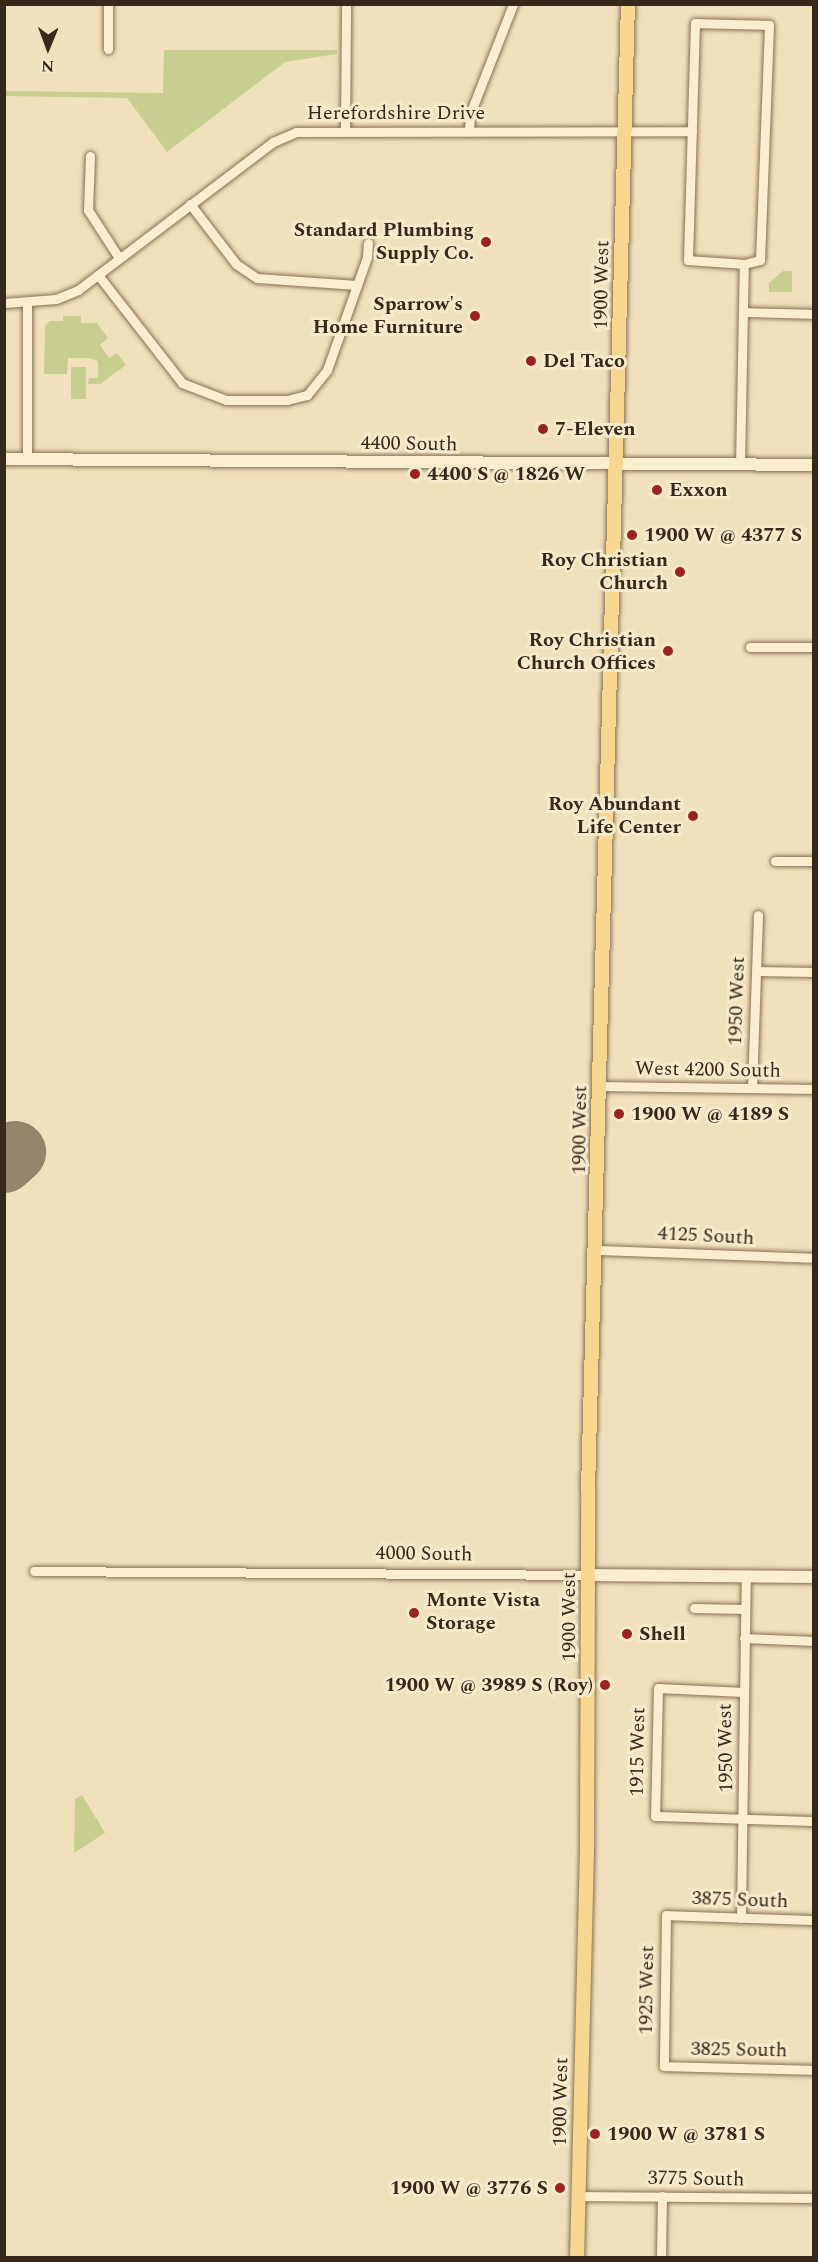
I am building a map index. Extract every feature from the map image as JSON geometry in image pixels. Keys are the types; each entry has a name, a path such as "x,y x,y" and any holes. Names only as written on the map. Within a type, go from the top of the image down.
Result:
{"main road":[{"name":"1900 West","path":"577,2258 588,1575 628,4"}],"street":[{"path":"108,4 108,49"},
{"path":"345,129 346,4"},
{"path":"469,130 470,114 513,4"},
{"path":"695,23 769,25 760,260 744,264 688,260 695,23"},
{"name":"Herefordshire Drive","path":"4,303 56,299 78,290 273,142 296,132 345,129 692,131"},
{"path":"90,156 88,210 119,258"},
{"path":"190,204 236,264 257,278 357,285"},
{"path":"98,275 182,383 201,393 226,399 287,400 308,395 327,370 368,257 368,243"},
{"path":"740,465 744,264"},
{"path":"27,303 27,459"},
{"path":"742,312 813,314"},
{"name":"4400 South","path":"4,459 813,465"},
{"path":"750,647 813,647"},
{"path":"774,861 813,861"},
{"name":"1950 West","path":"753,1088 758,915"},
{"path":"756,971 813,972"},
{"name":"West 4200 South","path":"601,1086 813,1089"},
{"name":"4125 South","path":"597,1251 813,1258"},
{"name":"4000 South","path":"34,1571 813,1577"},
{"name":"1950 West","path":"741,1918 745,1817 743,1692 746,1577"},
{"path":"694,1608 745,1609"},
{"path":"744,1638 813,1641"},
{"name":"1915 West","path":"743,1692 658,1688 655,1816 745,1817"},
{"path":"745,1817 813,1821"},
{"name":"3875 South","path":"666,1915 813,1920"},
{"name":"1925 West","path":"664,2066 666,1915"},
{"name":"3825 South","path":"664,2066 813,2070"},
{"name":"3775 South","path":"579,2196 813,2198"},
{"path":"661,2258 662,2196"}],"green space":[{"path":"164,50 337,50 337,54 285,62 167,152 127,98 5,96 5,91 163,93"},
{"path":"783,271 792,271 792,292 769,292 769,283"},
{"path":"63,316 81,316 81,323 97,323 108,338 100,345 109,358 117,353 126,365 100,384 88,384 89,378 98,378 98,361 88,358 68,358 67,374 44,374 45,326 50,321 63,321"},
{"path":"71,367 86,367 86,399 71,399"},
{"path":"82,1795 105,1833 74,1853 75,1799"}],"taxiway":[{"path":"4,1156 8,1160"}],"runway":[{"path":"4,1162 15,1152"}],"place":[{"name":"Standard Plumbing Supply Co.","path":"486,242"},
{"name":"Sparrow's Home Furniture","path":"475,316"},
{"name":"Del Taco","path":"531,361"},
{"name":"7-Eleven","path":"543,429"},
{"name":"4400 S @ 1826 W","path":"415,474"},
{"name":"Exxon","path":"657,490"},
{"name":"1900 W @ 4377 S","path":"632,535"},
{"name":"Roy Christian Church","path":"680,572"},
{"name":"Roy Christian Church Offices","path":"668,651"},
{"name":"Roy Abundant Life Center","path":"693,816"},
{"name":"1900 W @ 4189 S","path":"619,1114"},
{"name":"Monte Vista Storage","path":"414,1613"},
{"name":"Shell","path":"627,1634"},
{"name":"1900 W @ 3989 S (Roy)","path":"605,1685"},
{"name":"1900 W @ 3781 S","path":"595,2134"},
{"name":"1900 W @ 3776 S","path":"560,2188"}]}
